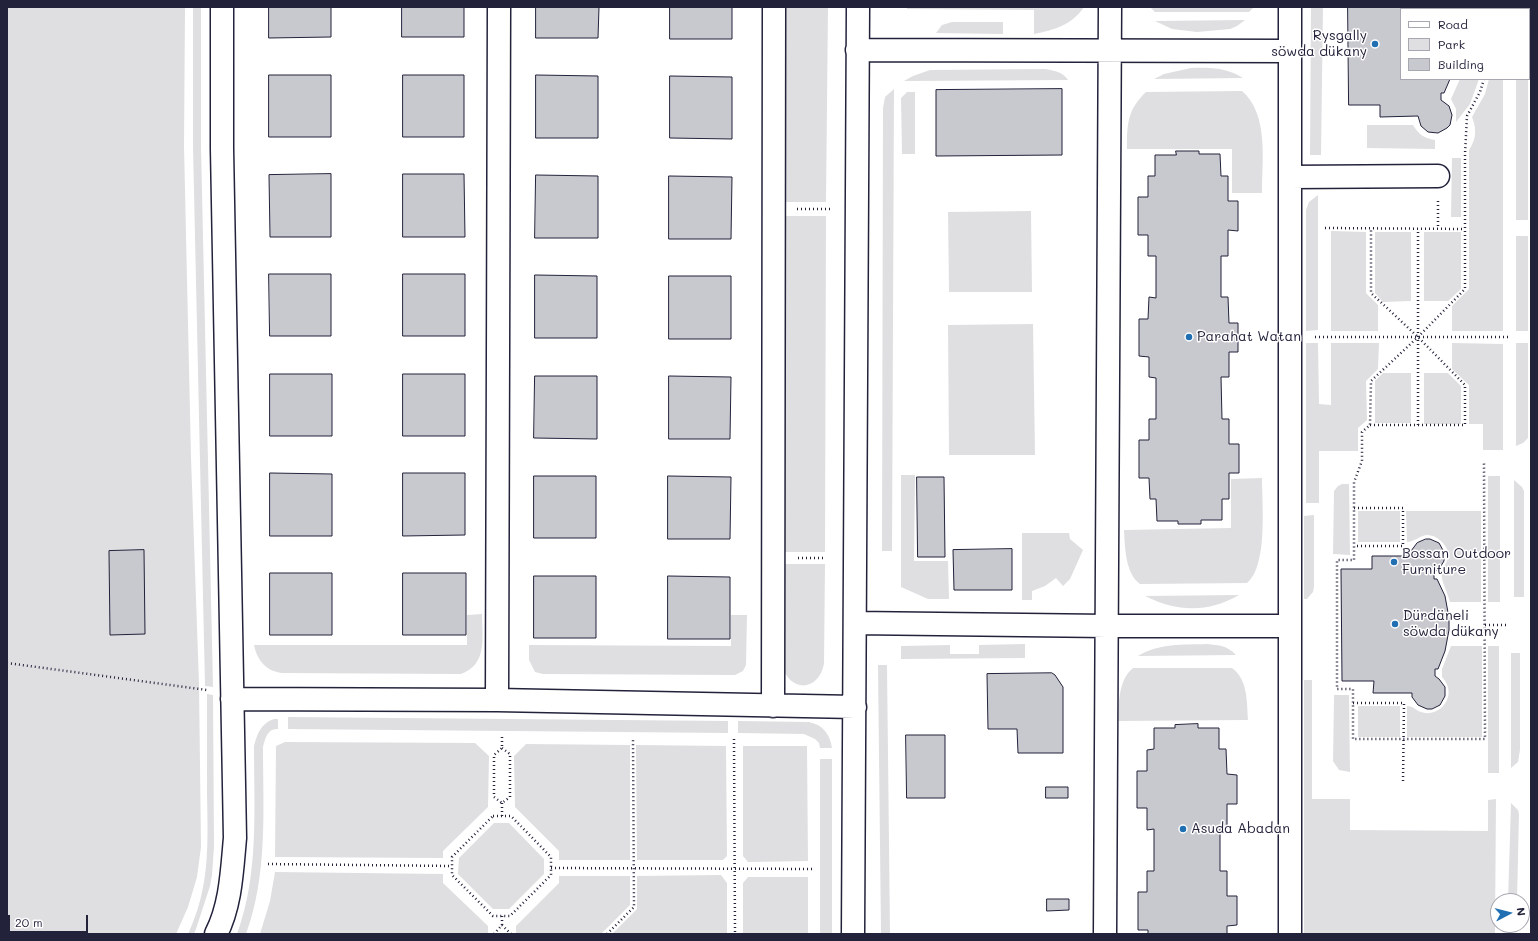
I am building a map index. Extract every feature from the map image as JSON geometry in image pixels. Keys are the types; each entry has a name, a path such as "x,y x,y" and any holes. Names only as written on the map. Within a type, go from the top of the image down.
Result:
{"street":[{"path":"216,934 227,901 232,873 235,838 222,157 222,7"},
{"path":"497,700 499,7"},
{"path":"772,706 774,7"},
{"path":"853,934 858,7"},
{"path":"1105,934 1110,7"},
{"path":"1290,7 1290,934"},
{"path":"857,50 1290,50"},
{"path":"1290,177 1438,176"},
{"path":"855,623 1107,626 1290,626"},
{"path":"232,699 497,700 854,707"}],"path":[{"path":"1370,425 1371,381 1418,337 1465,289 1465,154 1467,116 1480,92 1484,80"},
{"path":"791,209 826,209"},
{"path":"1325,228 1465,229"},
{"path":"1371,229 1371,293 1418,337 1465,385 1465,425 1370,425 1362,432 1362,461 1354,482 1354,560 1337,560 1337,689 1353,689 1354,739 1485,739 1484,462"},
{"path":"1418,229 1418,425"},
{"path":"1290,337 1509,337"},
{"path":"1354,508 1403,508 1403,546 1354,546"},
{"path":"797,558 825,558"},
{"path":"1485,625 1506,625"},
{"path":"7,663 209,690"},
{"path":"1353,703 1404,703 1403,782"},
{"path":"502,737 502,748 494,755 494,797 502,803"},
{"path":"607,934 634,907 633,739"},
{"path":"734,739 735,934"},
{"path":"502,748 510,754 510,797 502,803"},
{"path":"502,803 502,816"},
{"path":"493,816 511,816 552,857 551,875 510,916 493,916 452,875 452,866 452,857 493,816"},
{"path":"268,864 452,866"},
{"path":"551,868 814,869"},
{"path":"494,934 502,925 502,916"},
{"path":"502,925 511,934"}],"green space":[{"path":"7,7 185,7 184,146 191,457 199,684 201,847 197,877 188,907 176,934 7,934"},
{"path":"193,7 201,7 201,147 213,687 205,686 193,147"},
{"path":"785,7 828,7 826,202 784,202"},
{"path":"907,7 1084,7 1074,18 1062,26 1049,31 1034,34 1034,10 907,9"},
{"path":"1150,7 1254,7 1249,12 1155,12"},
{"path":"1311,7 1323,7 1321,155 1310,155"},
{"path":"1245,20 1230,29 1197,32 1172,29 1155,21"},
{"path":"952,22 1003,22 1003,34 936,33 942,25"},
{"path":"1191,68 1225,70 1243,78 1154,79 1164,74"},
{"path":"1046,69 1056,71 1068,80 904,81 930,70"},
{"path":"1460,80 1479,80 1470,104 1456,122 1456,109 1451,99"},
{"path":"1489,80 1503,80 1503,331 1452,331 1452,306 1469,289 1469,150 1473,142 1475,130 1472,117 1485,94"},
{"path":"1516,80 1528,80 1528,220 1516,220"},
{"path":"894,89 892,551 882,551 883,108 885,97"},
{"path":"1242,91 1251,101 1257,112 1260,125 1263,153 1262,193 1232,193 1232,149 1127,149 1129,118 1135,105 1146,92"},
{"path":"907,92 915,92 915,154 902,154 901,98"},
{"path":"1367,125 1413,125 1422,136 1435,140 1435,149 1367,148"},
{"path":"1452,158 1461,158 1461,217 1451,217"},
{"path":"1318,195 1318,330 1306,331 1306,210 1309,202"},
{"path":"1031,211 1032,292 949,292 948,212"},
{"path":"784,216 826,216 825,552 783,552"},
{"path":"1331,231 1366,232 1366,293 1378,305 1378,331 1331,331"},
{"path":"1375,232 1411,232 1411,301 1383,302 1375,293"},
{"path":"1424,232 1461,232 1461,289 1448,301 1424,301"},
{"path":"1516,236 1528,236 1528,331 1516,331"},
{"path":"1033,324 1035,455 949,455 948,325"},
{"path":"1306,343 1318,343 1319,404 1331,405 1331,343 1379,343 1378,369 1366,381 1367,420 1358,428 1358,451 1319,451 1319,503 1306,503"},
{"path":"1452,343 1503,344 1503,450 1483,450 1483,424 1469,424 1469,385 1452,369"},
{"path":"1516,343 1528,343 1528,438 1523,443 1516,446"},
{"path":"1383,373 1411,373 1411,423 1375,423 1375,381"},
{"path":"1424,373 1448,373 1461,386 1461,424 1424,424"},
{"path":"901,475 915,475 914,561 948,561 949,599 928,599 901,587"},
{"path":"1488,476 1500,476 1500,602 1488,602"},
{"path":"1262,478 1263,518 1261,549 1254,575 1247,583 1140,584 1135,579 1131,573 1127,559 1124,530 1231,528 1231,479"},
{"path":"1514,480 1522,487 1524,491 1524,597 1514,597"},
{"path":"1342,484 1349,484 1350,555 1333,554 1334,491"},
{"path":"1358,511 1400,511 1400,542 1358,542"},
{"path":"1406,511 1481,511 1481,602 1450,602 1442,578 1443,570 1448,557 1446,547 1438,538 1429,535 1407,542"},
{"path":"1314,515 1314,587 1313,592 1307,599 1304,599 1304,516"},
{"path":"1022,533 1069,533 1070,539 1083,550 1070,579 1063,586 1056,578 1045,586 1032,591 1032,600 1022,600"},
{"path":"783,564 825,564 824,664 821,673 816,680 810,684 796,684 790,680 785,673 782,664"},
{"path":"1239,595 1216,605 1192,608 1169,605 1145,596"},
{"path":"482,614 482,649 480,657 476,664 461,674 282,673 271,670 263,664 257,655 254,645 467,645 467,615"},
{"path":"731,615 747,615 746,665 743,671 735,675 543,674 535,672 529,660 529,645 731,646"},
{"path":"1025,644 1025,658 901,659 901,646 950,645 950,654 979,654 979,645"},
{"path":"1207,644 1223,646 1236,655 1138,656 1163,647"},
{"path":"1451,646 1482,646 1482,737 1407,737 1407,706 1421,712 1429,713 1441,708 1446,701 1449,694 1447,684 1442,677 1442,669"},
{"path":"1488,646 1499,646 1499,773 1488,773"},
{"path":"1511,653 1520,653 1520,750 1518,762 1511,768"},
{"path":"878,665 887,665 890,934 881,934"},
{"path":"1133,668 1232,668 1241,678 1244,685 1247,699 1248,720 1118,721 1120,693 1124,679"},
{"path":"1304,680 1312,680 1312,799 1350,799 1350,830 1488,831 1488,800 1496,799 1495,893 1490,893 1490,933 1495,934 1304,934"},
{"path":"207,694 213,695 214,846 212,875 210,886 194,934 188,934 200,899 206,866 208,831"},
{"path":"1334,695 1349,695 1350,772 1339,770 1333,761"},
{"path":"1358,706 1400,706 1400,737 1358,737"},
{"path":"288,717 728,721 728,733 288,729"},
{"path":"274,719 278,719 278,729 269,732 263,747 263,841 258,888 246,934 237,934 249,888 252,865 254,841 254,746 260,730 266,723"},
{"path":"738,721 814,723 828,734 832,748 820,748 819,743 815,739 804,734 738,733"},
{"path":"285,742 475,743 489,756 488,807 443,851 443,858 275,857 276,746"},
{"path":"526,744 630,745 630,860 559,860 559,851 515,807 514,756"},
{"path":"636,745 726,746 727,856 723,860 637,860"},
{"path":"743,746 807,746 808,861 748,862 743,856"},
{"path":"820,759 832,759 832,934 820,934"},
{"path":"1511,803 1518,810 1519,814 1517,893 1508,893"},
{"path":"494,823 509,823 544,859 544,874 509,909 493,909 458,874 459,858"},
{"path":"275,872 443,874 443,883 488,926 488,934 260,934 270,901"},
{"path":"721,875 727,883 727,934 612,934 637,909 637,876"},
{"path":"559,876 630,876 630,905 601,934 516,934 516,926 559,883"},
{"path":"748,877 808,877 808,934 743,934 743,883"}],"building":[{"path":"269,7 331,7 331,37 269,38"},
{"path":"402,7 464,7 464,37 402,37"},
{"path":"536,7 599,7 598,38 536,38"},
{"path":"670,7 732,7 732,39 670,39"},
{"name":"Rysgally söwda dükany","path":"1348,7 1445,7 1400,8 1400,80 1450,80 1444,93 1441,93 1441,100 1449,106 1452,115 1450,125 1438,133 1428,132 1421,126 1418,116 1380,117 1380,105 1349,105"},
{"path":"269,75 331,75 331,137 269,137"},
{"path":"403,75 464,75 464,137 403,137"},
{"path":"536,75 598,76 598,138 536,138"},
{"path":"670,76 732,77 732,139 670,138"},
{"path":"1062,89 1062,155 936,156 936,90"},
{"name":"Parahat Watan","path":"1176,151 1199,151 1199,154 1220,154 1221,176 1228,176 1228,201 1238,201 1238,231 1228,230 1228,256 1221,256 1221,297 1228,297 1229,323 1238,323 1238,352 1229,352 1229,377 1221,377 1222,419 1229,419 1229,444 1239,444 1239,473 1229,473 1229,499 1222,499 1222,520 1201,520 1201,524 1178,524 1178,521 1157,521 1156,499 1150,499 1149,478 1139,478 1139,440 1149,440 1149,419 1156,419 1156,378 1149,377 1149,357 1139,356 1139,319 1148,319 1149,297 1156,298 1156,256 1148,256 1148,235 1138,235 1138,197 1148,197 1148,176 1155,176 1155,155 1176,155"},
{"path":"331,174 331,237 270,237 269,175"},
{"path":"403,174 464,174 465,237 403,237"},
{"path":"536,175 598,176 598,238 535,238"},
{"path":"669,176 732,177 731,239 669,239"},
{"path":"269,274 331,274 331,336 270,336"},
{"path":"403,274 465,274 465,336 403,336"},
{"path":"535,275 597,276 597,338 535,338"},
{"path":"669,276 731,276 731,339 669,339"},
{"path":"270,374 332,374 332,436 270,436"},
{"path":"403,374 465,374 465,436 403,436"},
{"path":"535,376 597,376 597,439 534,438"},
{"path":"669,376 731,377 730,439 669,439"},
{"path":"270,473 332,474 332,536 270,536"},
{"path":"403,473 465,473 465,535 403,536"},
{"path":"534,476 596,476 596,538 534,538"},
{"path":"668,476 731,477 730,539 668,539"},
{"path":"917,477 944,477 945,557 918,557"},
{"name":"Dürdäneli söwda dükany","path":"1426,539 1439,543 1444,552 1444,561 1439,569 1434,572 1434,579 1437,579 1445,596 1449,618 1449,630 1445,651 1438,669 1435,669 1435,676 1445,687 1445,696 1440,705 1432,709 1427,709 1418,705 1412,697 1412,693 1373,693 1374,681 1342,681 1341,569 1372,569 1372,556 1411,556 1411,551 1417,543"},
{"path":"1012,549 1012,590 954,590 953,550"},
{"path":"144,550 145,634 110,635 109,551"},
{"path":"270,573 332,573 332,635 270,635"},
{"path":"403,573 466,573 466,635 403,635"},
{"path":"534,576 596,576 596,638 534,638"},
{"path":"668,576 730,577 730,639 668,639"},
{"path":"1052,673 1063,687 1063,753 1018,753 1017,729 988,729 987,674"},
{"name":"Asuda Abadan","path":"1198,724 1198,728 1219,728 1219,749 1226,749 1227,774 1237,775 1237,804 1227,804 1227,829 1220,829 1220,871 1227,871 1227,896 1237,896 1237,925 1227,926 1227,934 1148,934 1148,930 1138,930 1138,892 1147,892 1147,871 1154,871 1154,829 1147,830 1147,808 1137,808 1137,771 1147,771 1147,750 1154,749 1154,728 1175,728 1175,725"},
{"path":"906,735 945,735 945,798 907,798"},
{"path":"1046,787 1068,787 1068,798 1046,798"},
{"path":"1047,899 1069,899 1069,910 1047,911"}],"place":[{"name":"Rysgally söwda dükany","path":"1375,44"},
{"name":"Parahat Watan","path":"1189,337"},
{"name":"Bossan Outdoor Furniture","path":"1394,562"},
{"name":"Dürdäneli söwda dükany","path":"1395,624"},
{"name":"Asuda Abadan","path":"1183,829"}]}
